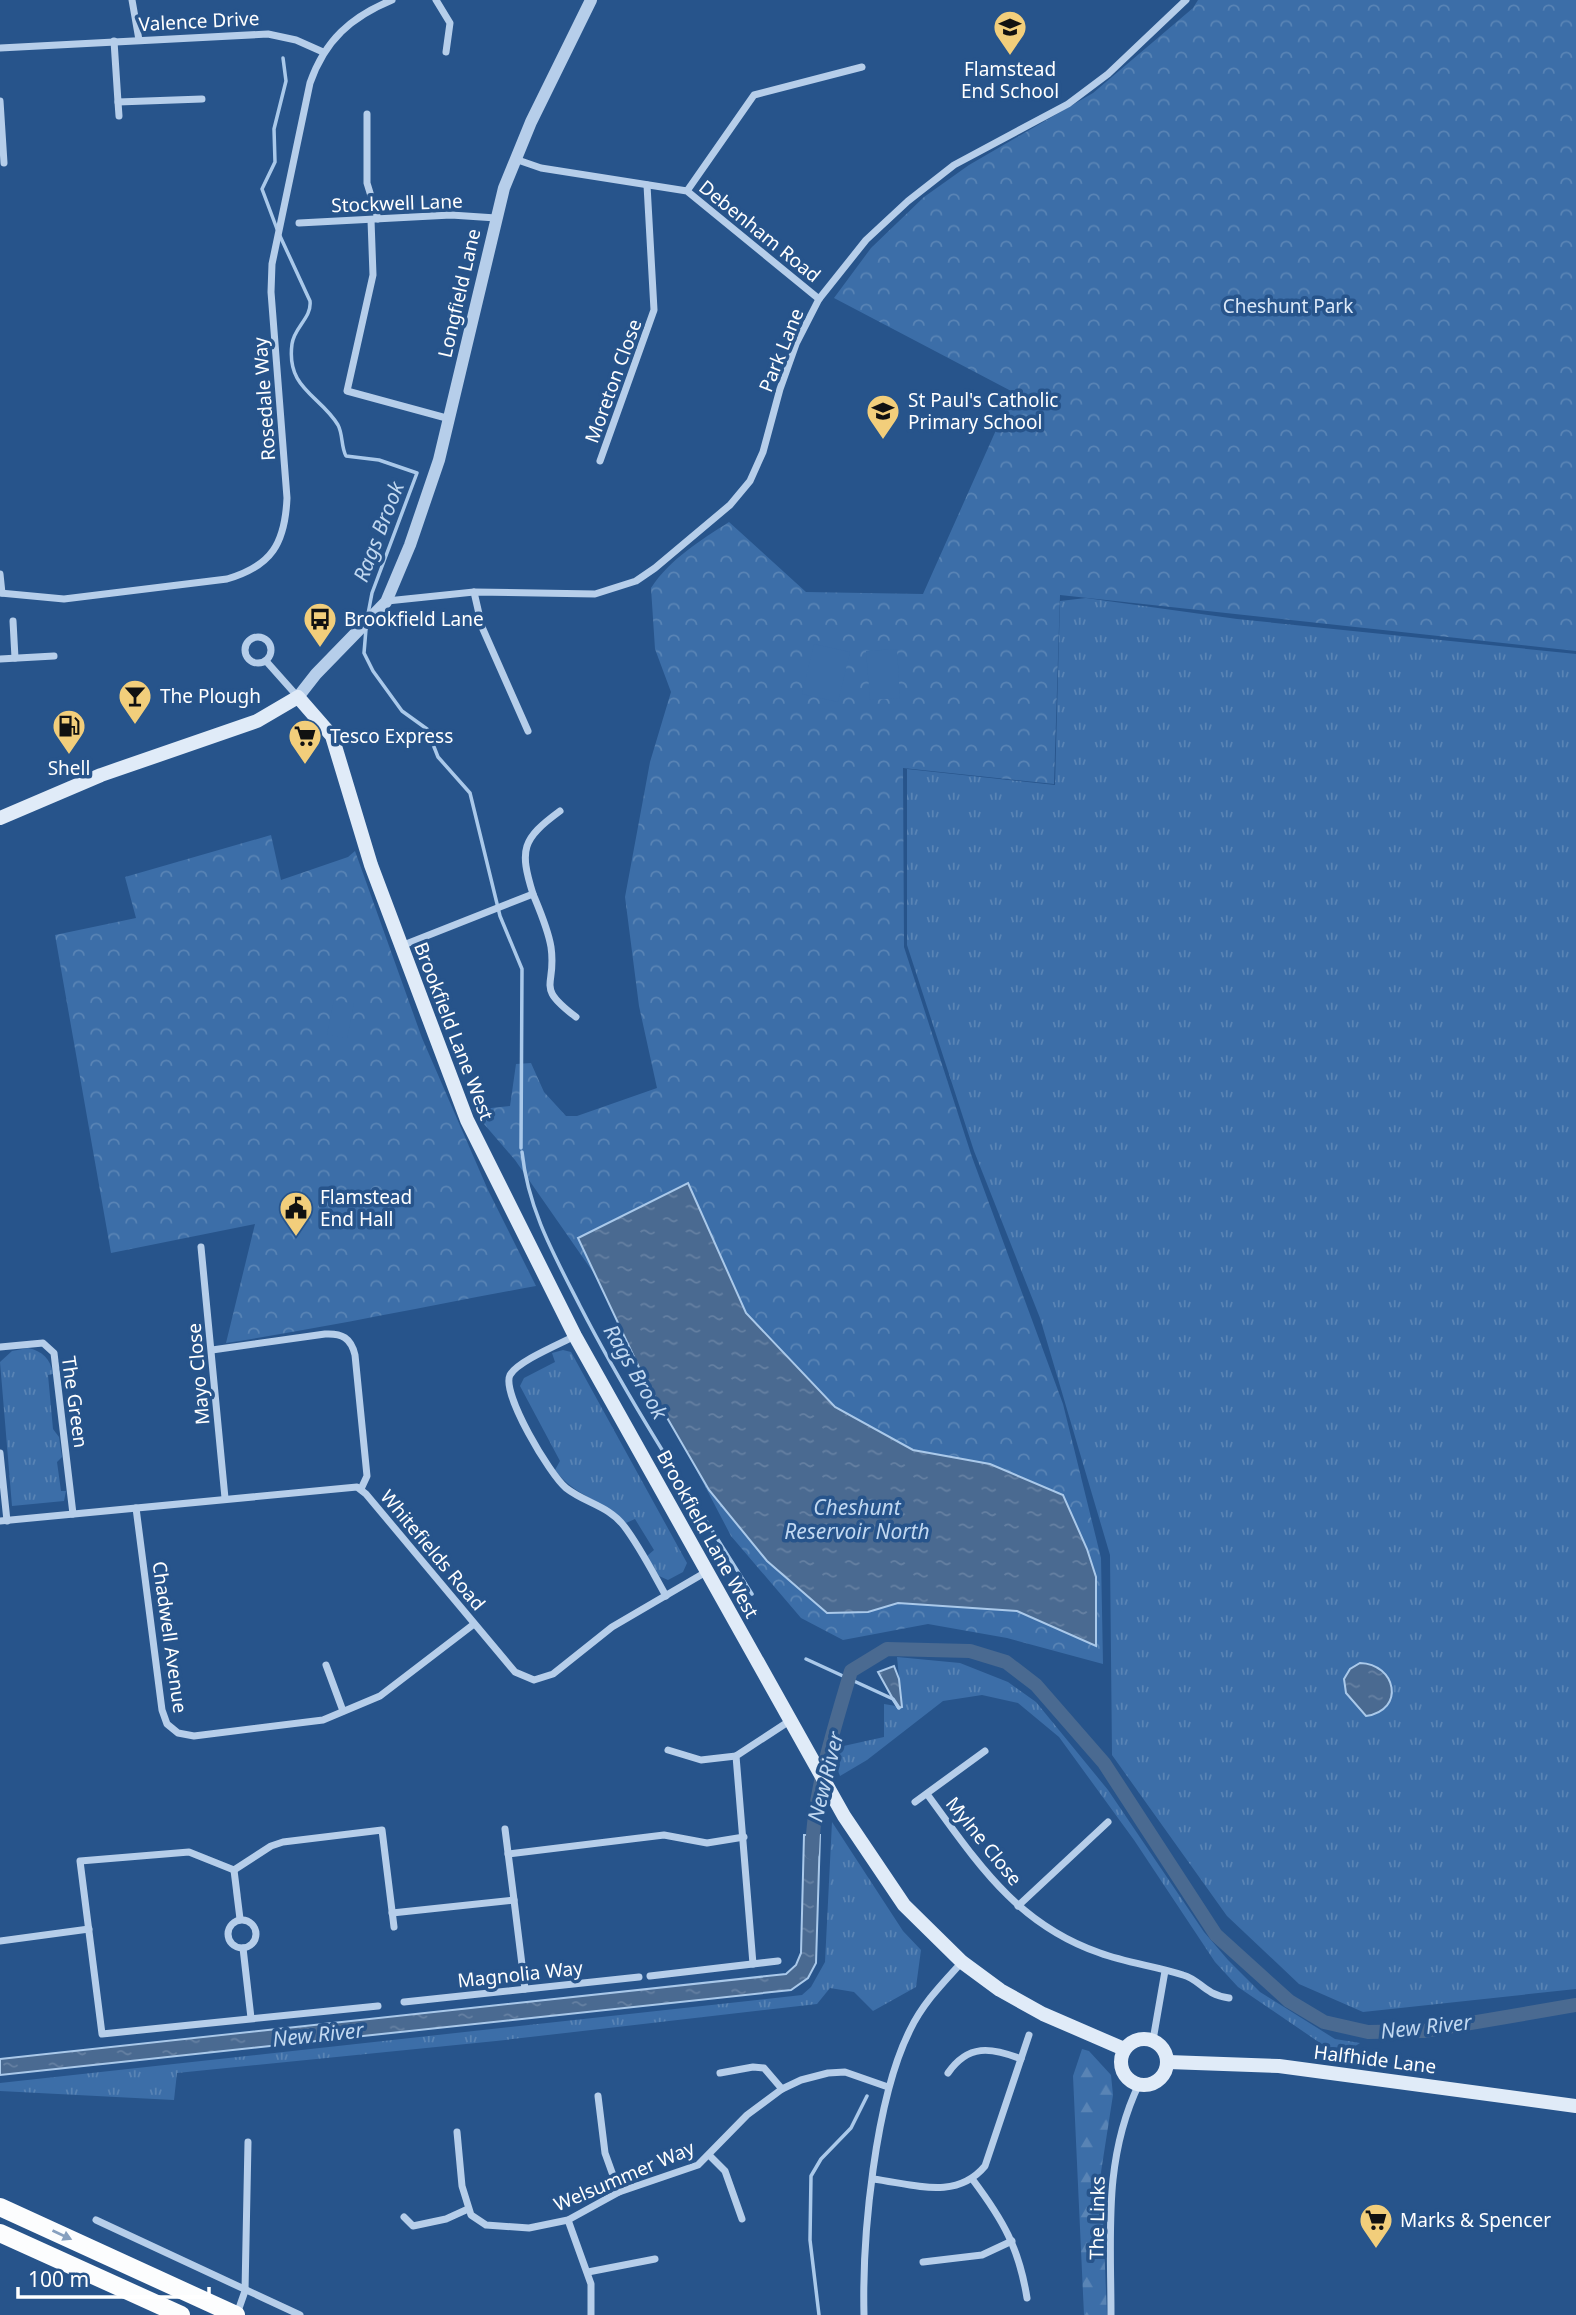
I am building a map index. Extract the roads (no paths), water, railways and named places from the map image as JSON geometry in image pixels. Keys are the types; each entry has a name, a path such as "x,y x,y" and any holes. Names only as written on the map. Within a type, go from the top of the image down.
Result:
{"highway":[{"path":"0,2207 236,2315"},
{"path":"0,2233 181,2315"}],"main road":[{"path":"0,818 101,775 257,721 298,697"},
{"name":"Brookfield Lane West","path":"298,697 332,737 358,827 467,1121 575,1336 836,1802 876,1867 904,1905 962,1962 1000,1990 1044,2014 1124,2049"},
{"path":"1137,2039 1153,2040 1164,2048 1168,2062 1163,2076 1157,2081 1139,2084 1127,2077 1123,2070 1124,2049 1137,2039"},
{"name":"Halfhide Lane","path":"1168,2062 1279,2066 1576,2106"}],"street":[{"path":"132,0 139,40"},
{"name":"Rosedale Way","path":"1,593 64,599 227,579 250,571 272,554 284,530 287,498 271,292 274,244 310,83 323,52 353,19 392,0"},
{"path":"436,0 450,23 446,52"},
{"name":"Longfield Lane","path":"381,606 426,502 450,419 496,218 515,159 591,0"},
{"name":"Park Lane","path":"381,606 474,592 595,594 636,581 681,548 730,505 750,481 763,452 788,365 819,299 866,240 908,201 970,154 1068,104 1108,74 1186,0"},
{"name":"Valence Drive","path":"0,48 268,34 296,40 323,52"},
{"name":"Valence Drive","path":"114,41 119,116"},
{"path":"687,191 754,95 862,68"},
{"path":"118,102 202,99"},
{"path":"0,101 4,163"},
{"path":"368,114 368,183 374,219 373,275 346,391 450,419"},
{"name":"Debenham Road","path":"515,159 541,168 687,191 819,299"},
{"name":"Moreton Close","path":"600,461 654,310 647,186"},
{"name":"Stockwell Lane","path":"299,223 467,215 496,218"},
{"path":"0,574 1,593"},
{"path":"474,592 482,627 528,731"},
{"path":"266,661 298,697 381,606"},
{"path":"13,621 15,658"},
{"path":"0,659 54,656"},
{"path":"560,811 536,829 527,842 524,859 551,950 550,992 558,1003 576,1017"},
{"path":"400,946 533,894"},
{"name":"Mayo Close","path":"201,1247 225,1498"},
{"path":"212,1350 329,1333 342,1335 349,1340 355,1355 368,1476 361,1489"},
{"path":"575,1336 518,1366 510,1376 509,1394 557,1479 574,1493 602,1507 618,1520 666,1596"},
{"name":"The Green","path":"0,1347 43,1343 54,1353 73,1514"},
{"path":"0,1453 3,1521"},
{"name":"Whitefields Road","path":"3,1521 348,1486 361,1489 515,1672 527,1679 539,1679 553,1674 612,1628 706,1572"},
{"name":"Chadwell Avenue","path":"136,1508 159,1690 167,1724 178,1733 194,1736 232,1734 323,1720 365,1704 405,1680 474,1623"},
{"path":"326,1665 343,1712"},
{"path":"668,1750 701,1760 736,1756 791,1720"},
{"name":"Mylne Close","path":"915,1802 985,1751"},
{"path":"736,1756 753,1964"},
{"name":"Mylne Close","path":"927,1794 964,1844 1033,1920 1098,1953 1183,1975 1204,1990 1229,1998"},
{"name":"Mylne Close","path":"1018,1906 1108,1822"},
{"path":"505,1829 525,1989"},
{"path":"234,1870 271,1846 283,1842 382,1830 394,1927"},
{"path":"508,1854 664,1835 707,1843 744,1837"},
{"path":"234,1870 189,1852 80,1861 102,2034 378,2006"},
{"path":"234,1870 240,1919"},
{"path":"392,1913 514,1900"},
{"path":"240,1919 250,1922 256,1930 255,1940 243,1948 234,1946 228,1938 228,1928 240,1919"},
{"path":"0,1941 89,1928"},
{"path":"243,1948 251,2018"},
{"path":"649,1976 778,1961"},
{"path":"864,2315 873,2179 888,2087 910,2029 930,1996 962,1962"},
{"path":"1153,2040 1165,1971"},
{"name":"Magnolia Way","path":"404,2003 639,1977"},
{"path":"873,2179 942,2188 959,2186 973,2180 985,2166 1028,2035"},
{"path":"948,2073 962,2056 979,2049 998,2050 1021,2059"},
{"path":"720,2073 760,2067 769,2072 782,2090"},
{"name":"Welsummer Way","path":"467,2209 480,2222 500,2228 528,2228 568,2220 619,2192 677,2173 710,2156 747,2115 782,2090 817,2075 839,2072 857,2075 888,2087"},
{"name":"The Links","path":"1111,2315 1110,2181 1125,2112 1139,2084"},
{"path":"598,2096 605,2153 619,2192"},
{"path":"404,2217 413,2226 446,2219 467,2209 457,2132"},
{"path":"236,2315 245,2291 248,2142"},
{"path":"710,2156 725,2171 742,2219"},
{"path":"973,2180 1012,2241 1020,2260 1027,2298"},
{"path":"96,2220 300,2315"},
{"path":"568,2220 588,2272 592,2295 591,2315"},
{"path":"922,2262 982,2255 1012,2241"},
{"path":"588,2272 655,2259"}],"water":[{"name":"Cheshunt Reservoir North","path":"688,1183 746,1313 835,1407 913,1450 990,1464 1063,1495 1087,1549 1096,1577 1096,1646 1017,1611 898,1603 868,1612 827,1613 767,1561 709,1490 644,1378 578,1238"},
{"path":"1360,1663 1372,1665 1382,1671 1391,1688 1387,1705 1379,1712 1366,1716 1346,1693 1344,1679 1350,1669"},
{"path":"894,1666 899,1679 902,1707 898,1708 878,1672"},
{"path":"804,1835 820,1835 816,1963 808,1978 791,1990 0,2075 0,2059 786,1974 796,1965 801,1953"}],"waterway":[{"name":"Rags Brook","path":"277,229 262,189 275,162 274,129 286,81 283,58"},
{"name":"Rags Brook","path":"280,236 310,301 308,312 292,344 294,371 299,381 338,425 346,456 379,460 417,473 372,593 368,614"},
{"name":"Rags Brook","path":"366,629 364,653 373,671 402,711 427,729 438,757 470,793 500,916 522,969 521,1148"},
{"name":"Rags Brook","path":"522,1152 536,1212 580,1306 641,1416 752,1594"},
{"name":"New River","path":"812,1853 820,1784 851,1671 887,1649 970,1651 1006,1662 1036,1685 1104,1763 1216,1935 1289,2001 1324,2022 1368,2032 1424,2031 1576,2005"},
{"name":"Rags Brook","path":"806,1659 893,1699 899,1708"},
{"name":"Rags Brook","path":"819,2315 810,2240 811,2176 821,2159 851,2128 867,2096"}],"place":[{"name":"Flamstead End School","path":"1010,57"},
{"name":"St Paul's Catholic Primary School","path":"883,441"},
{"name":"Brookfield Lane","path":"320,649"},
{"name":"The Plough","path":"135,726"},
{"name":"Shell","path":"69,756"},
{"name":"Tesco Express","path":"305,766"},
{"name":"Flamstead End Hall","path":"296,1238"},
{"name":"Marks & Spencer","path":"1376,2250"}],"park label":[{"name":"Cheshunt Park","path":"1288,306"}]}
